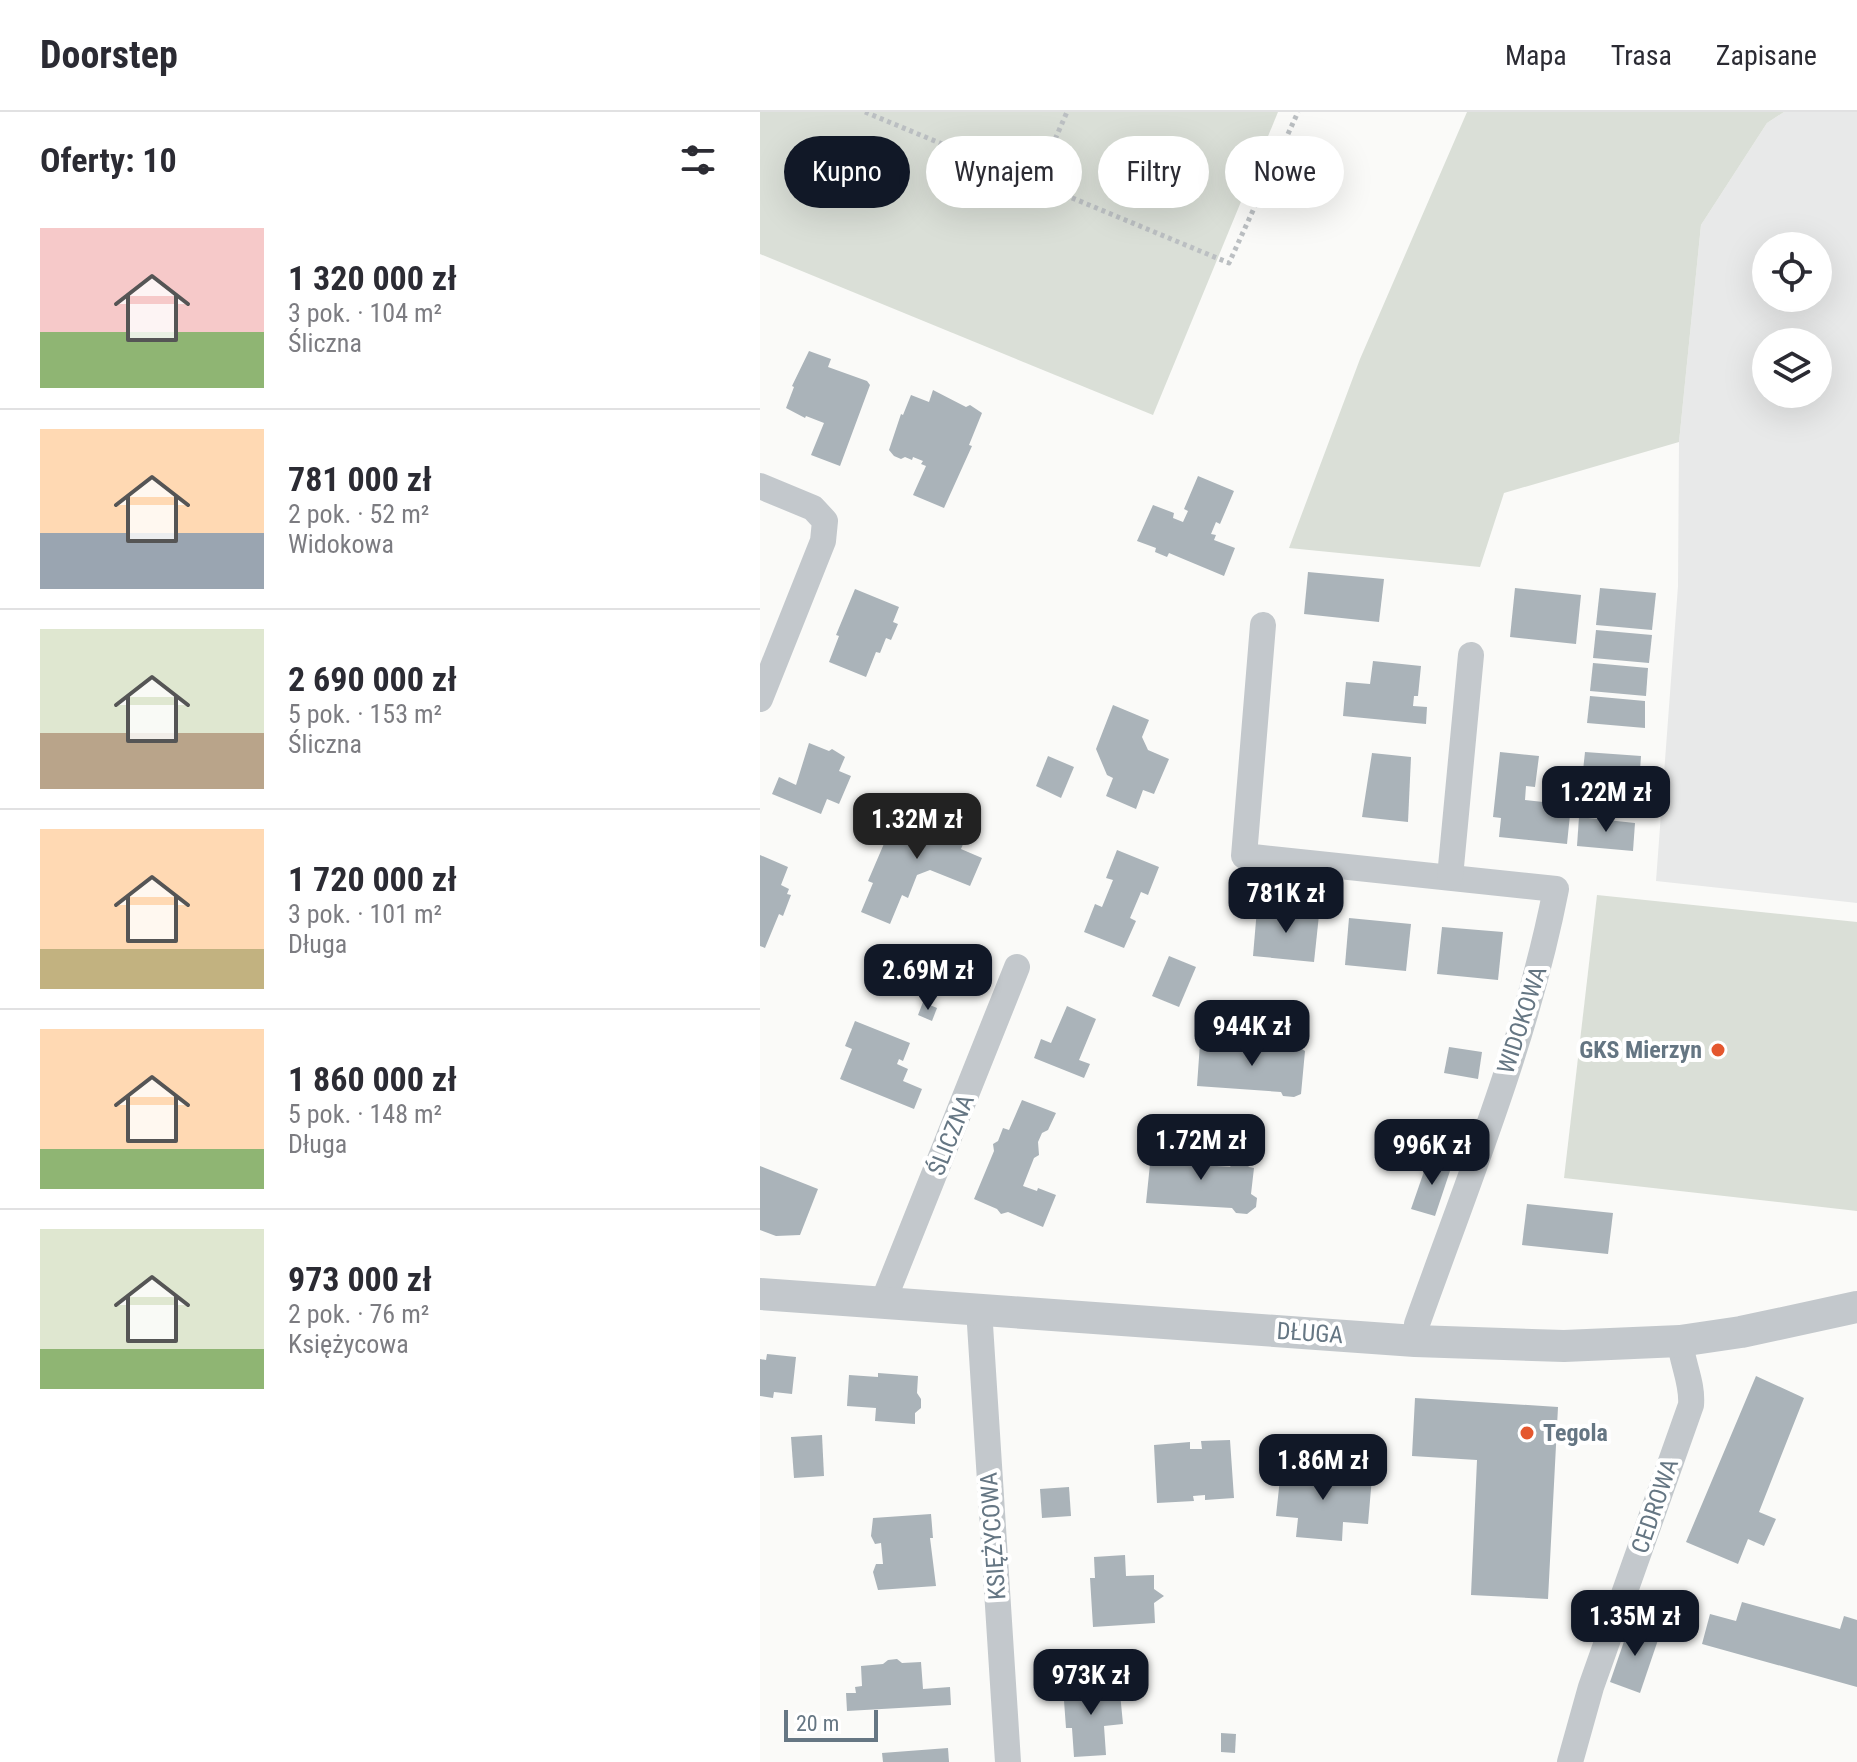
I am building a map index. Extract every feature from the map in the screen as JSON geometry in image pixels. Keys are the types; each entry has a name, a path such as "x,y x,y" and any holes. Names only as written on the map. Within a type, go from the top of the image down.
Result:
{"street":[{"path":"760,486 813,508 825,521 823,541 760,699"},
{"name":"WIDOKOWA","path":"1263,625 1244,856 1556,889 1544,952 1524,1020 1417,1324 1415,1341"},
{"path":"1450,877 1471,655"},
{"name":"ŚLICZNA","path":"883,1302 1017,967"},
{"name":"DŁUGA","path":"760,1294 1415,1341 1564,1346 1680,1341 1857,1307"},
{"name":"KSIĘŻYCOWA","path":"979,1309 1008,1762"},
{"name":"CEDROWA","path":"1570,1762 1596,1673 1691,1405 1692,1390 1682,1363 1680,1341"}],"path":[{"path":"865,112 926,137"},
{"path":"1057,136 1067,112"},
{"path":"1082,202 1229,263 1298,112"}],"shaded area":[{"path":"760,112 1278,112 1268,136 1225,136 1225,208 1238,208 1153,415 760,254"},
{"path":"1467,112 1784,112 1767,123 1701,225 1679,442 1504,493 1480,567 1289,548 1360,359"},
{"path":"1784,112 1857,112 1857,903 1656,881 1678,586 1679,442 1701,225 1767,123"},
{"name":"GKS Mierzyn","path":"1597,895 1857,922 1857,1211 1564,1178"}],"building":[{"path":"809,351 831,359 828,367 867,381 870,385 840,466 811,455 824,423 786,408 792,386"},
{"path":"933,390 982,413 969,445 972,446 944,508 913,495 926,466 921,464 923,461 913,457 912,460 901,459 889,450 911,395 929,402"},
{"path":"1198,476 1234,491 1220,524 1216,522 1211,534 1216,535 1214,540 1235,548 1224,576 1169,553 1167,557 1155,552 1156,548 1137,541 1153,505 1174,513 1173,518 1183,522 1188,511 1184,509"},
{"path":"1308,572 1384,579 1379,622 1304,614"},
{"path":"1515,588 1581,595 1576,644 1510,637"},
{"path":"1600,588 1656,593 1652,630 1596,625"},
{"path":"855,589 899,607 893,622 898,624 891,640 886,638 880,653 876,652 866,677 829,662 839,636 836,635"},
{"path":"1596,630 1652,635 1649,663 1593,658"},
{"path":"1373,661 1421,666 1418,696 1414,696 1413,706 1427,707 1426,724 1343,716 1346,682 1370,684"},
{"path":"1593,663 1648,668 1646,696 1590,691"},
{"path":"1590,696 1645,701 1645,728 1587,723"},
{"path":"1113,705 1149,720 1142,737 1148,750 1169,759 1154,794 1143,790 1136,809 1106,796 1113,778 1107,775 1096,749"},
{"path":"809,743 829,751 832,749 845,757 839,771 851,776 839,804 827,799 821,814 772,794 779,777 796,785"},
{"path":"1500,752 1539,756 1535,787 1526,786 1525,800 1571,805 1567,844 1499,837 1501,818 1493,817"},
{"path":"1585,752 1641,756 1639,785 1582,780"},
{"path":"1372,753 1411,757 1408,822 1362,817"},
{"path":"1048,756 1074,767 1061,798 1036,786"},
{"path":"924,801 954,813 945,835 964,842 961,849 982,858 970,886 930,870 917,875 908,898 902,895 890,924 861,912 873,883 868,881 889,832 897,825 916,822"},
{"path":"1579,817 1635,823 1633,851 1577,846"},
{"path":"1117,850 1159,867 1148,895 1141,892 1130,918 1136,921 1124,948 1084,932 1095,904 1102,907 1113,880 1106,878"},
{"path":"760,855 788,867 781,885 789,889 787,894 791,895 783,916 779,914 765,948 760,946"},
{"path":"1257,909 1319,915 1314,962 1253,956"},
{"path":"1349,918 1411,924 1406,971 1345,965"},
{"path":"1442,927 1503,932 1498,980 1437,974"},
{"path":"1169,956 1196,967 1179,1007 1152,996"},
{"path":"923,1002 937,1008 932,1021 918,1015"},
{"path":"1067,1006 1096,1019 1079,1060 1090,1064 1084,1078 1034,1058 1041,1039 1051,1043"},
{"path":"855,1021 910,1043 903,1061 899,1059 897,1064 908,1069 903,1081 922,1089 914,1109 840,1079 852,1049 845,1046"},
{"path":"1200,1043 1283,1049 1286,1045 1297,1046 1305,1051 1301,1094 1294,1097 1283,1096 1281,1092 1197,1086"},
{"path":"1449,1047 1482,1052 1478,1079 1444,1073"},
{"path":"1022,1100 1056,1113 1048,1130 1042,1133 1038,1142 1039,1155 1034,1158 1023,1186 1056,1195 1043,1227 1008,1212 1001,1214 997,1209 974,1199 994,1151 993,1144 998,1141 1003,1128 1009,1130"},
{"path":"1171,1143 1205,1144 1204,1165 1230,1167 1234,1161 1245,1162 1254,1168 1251,1194 1257,1198 1256,1207 1247,1214 1236,1213 1232,1208 1146,1203 1150,1164 1169,1164"},
{"path":"1429,1157 1452,1165 1435,1216 1411,1209"},
{"path":"760,1166 818,1189 800,1235 776,1236 760,1230"},
{"path":"1527,1204 1613,1213 1608,1254 1522,1245"},
{"path":"767,1354 796,1357 792,1394 774,1392 773,1398 760,1396 760,1359 766,1360"},
{"path":"878,1373 918,1376 917,1393 921,1408 915,1413 915,1424 875,1421 876,1408 847,1406 849,1375 878,1377"},
{"path":"1756,1376 1804,1398 1759,1512 1776,1519 1764,1546 1748,1539 1738,1564 1686,1542"},
{"path":"1415,1398 1558,1407 1548,1599 1471,1595 1477,1460 1412,1456"},
{"path":"822,1435 824,1476 794,1478 791,1437"},
{"path":"1230,1440 1234,1498 1205,1500 1205,1495 1193,1496 1194,1501 1157,1503 1154,1445 1190,1442 1190,1449 1202,1449 1201,1441"},
{"path":"1281,1469 1372,1477 1368,1524 1343,1522 1342,1541 1296,1537 1298,1518 1276,1516"},
{"path":"1069,1487 1071,1516 1042,1518 1040,1489"},
{"path":"931,1514 933,1538 930,1538 936,1586 878,1590 873,1572 876,1564 883,1564 881,1543 875,1544 871,1536 873,1518"},
{"path":"1125,1555 1126,1576 1154,1575 1154,1589 1164,1596 1154,1603 1155,1623 1093,1627 1090,1578 1095,1578 1094,1557"},
{"path":"1742,1602 1840,1629 1844,1616 1857,1620 1857,1687 1702,1644 1710,1614 1736,1621"},
{"path":"1630,1624 1660,1634 1640,1693 1610,1682"},
{"path":"897,1659 902,1663 921,1662 923,1689 950,1687 951,1705 847,1711 846,1693 856,1693 855,1687 862,1686 861,1666"},
{"path":"1095,1679 1101,1683 1102,1695 1120,1693 1123,1724 1104,1726 1106,1755 1074,1757 1072,1728 1066,1728 1063,1687 1083,1686 1088,1680"},
{"path":"1221,1733 1236,1734 1235,1753 1221,1752"},
{"path":"948,1748 949,1762 883,1762 882,1753"}],"place":[{"name":"GKS Mierzyn","path":"1718,1050"},
{"name":"Tegola","path":"1527,1433"}]}
